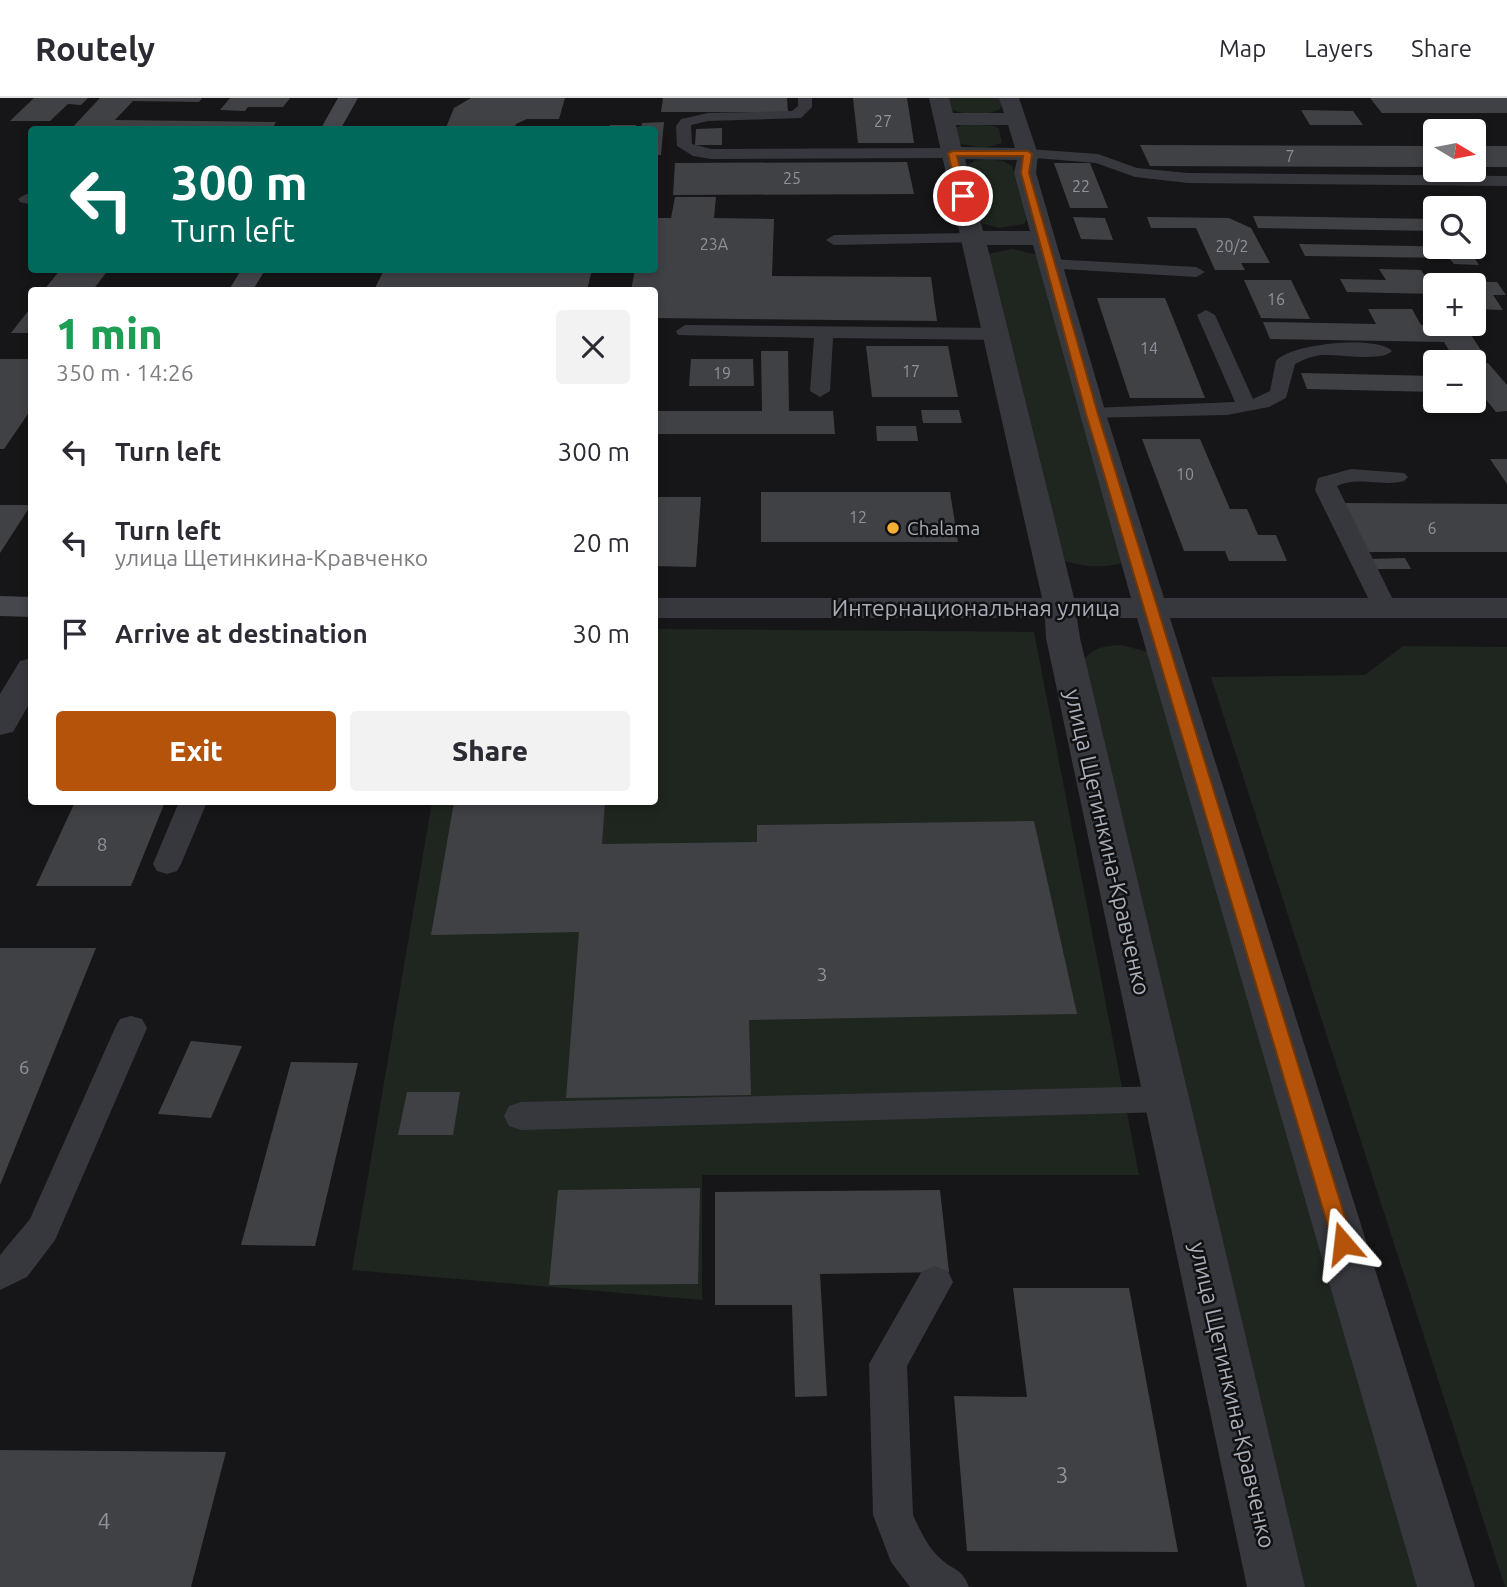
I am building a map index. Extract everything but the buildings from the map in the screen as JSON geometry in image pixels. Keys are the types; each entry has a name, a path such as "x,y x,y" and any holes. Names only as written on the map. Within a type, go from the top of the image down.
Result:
{"street":[{"path":"332,126 348,98"},
{"path":"945,123 1018,123"},
{"path":"945,123 1018,123"},
{"name":"улица Щетинкина-Кравченко","path":"945,123 1060,607 1063,638 1276,1587"},
{"path":"1018,123 1025,173 1092,414 1446,1587"},
{"path":"973,238 1047,251"},
{"path":"0,606 28,607"},
{"name":"Интернациональная улица","path":"658,608 1507,608"},
{"path":"0,724 28,675"}],"lane":[{"path":"805,98 805,107 796,115 708,117 686,122 683,126 685,146 698,153 711,153 945,123"},
{"path":"1018,123 1098,159 1135,172 1188,178 1507,181"},
{"path":"834,240 973,238"},
{"path":"1047,251 1196,272"},
{"path":"1206,315 1247,406"},
{"path":"685,331 997,334"},
{"path":"820,391 824,332"},
{"path":"1092,414 1262,403 1279,394 1286,361 1300,352 1383,351"},
{"path":"1385,608 1326,490 1326,483 1347,477 1397,477"},
{"path":"167,864 191,805"},
{"path":"0,1274 14,1266 43,1229 131,1028"},
{"path":"521,1116 1165,1099"},
{"path":"934,1282 888,1364 893,1515 906,1547 926,1574 948,1587"}],"shaded area":[{"path":"949,98 1000,98 1002,104 1000,109 995,111 969,114 951,109"},
{"path":"963,124 995,126 999,129 1002,143 985,148 960,144 956,128"},
{"path":"974,161 1003,161 1012,166 1027,218 1024,224 999,228 981,223 967,166"},
{"path":"1013,249 1038,255 1126,562 1094,566 1062,560 987,254"},
{"path":"658,629 1034,632 1139,1175 702,1175 702,1300 352,1270 431,805 658,805"},
{"path":"1121,645 1149,652 1436,1587 1299,1587 1080,667 1097,649"},
{"path":"1403,646 1507,647 1507,1587 1211,677 1365,675"}],"place":[{"name":"Chalama","path":"893,528"}],"route":[{"path":"963,196 953,153 1028,154 1025,173 1092,414 1343,1243"}]}
